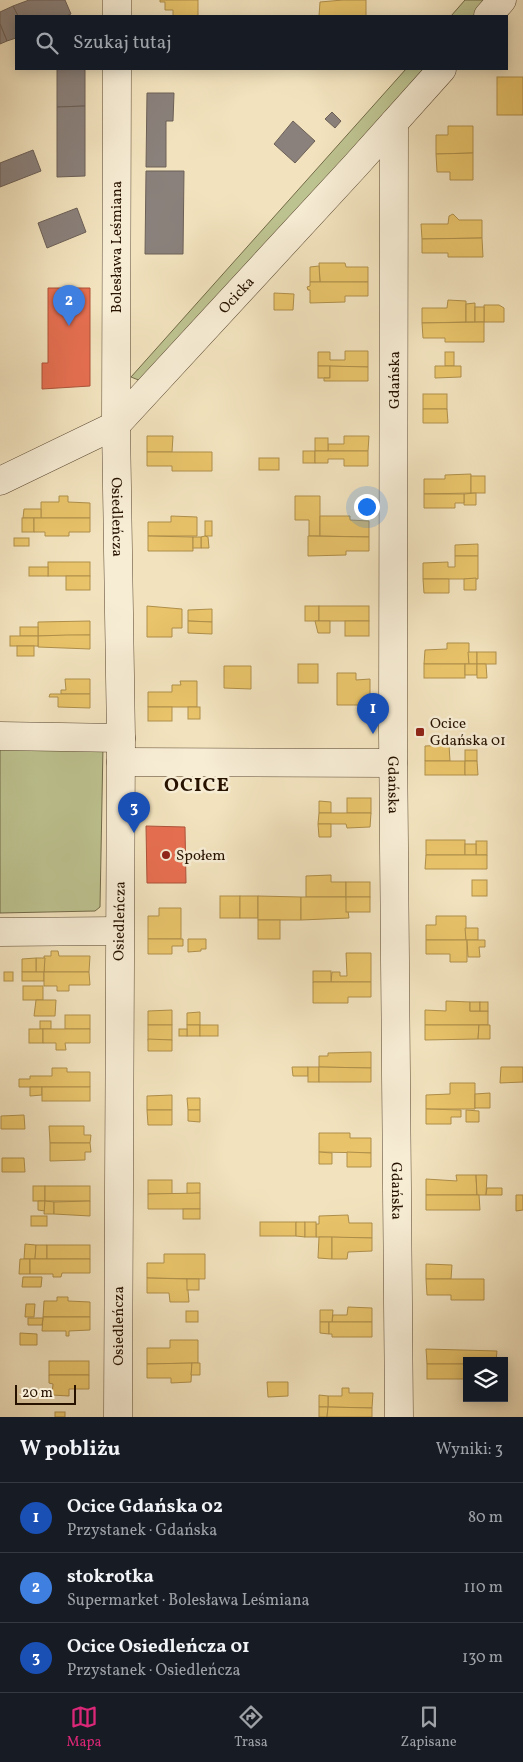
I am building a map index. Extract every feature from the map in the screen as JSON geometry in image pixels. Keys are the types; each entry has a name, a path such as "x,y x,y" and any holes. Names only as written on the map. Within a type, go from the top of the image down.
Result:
{"street":[{"path":"117,0 117,15"},
{"path":"489,15 502,0"},
{"name":"Bolesława Leśmiana","path":"116,425 117,70"},
{"name":"Ocicka","path":"0,481 116,425 441,70"},
{"name":"Gdańska","path":"394,123 393,763 399,1417"},
{"name":"Osiedleńcza","path":"116,425 121,750 118,1417"},
{"path":"0,736 121,750 393,763"},
{"path":"0,932 119,931"}],"green space":[{"path":"465,0 491,0 478,15 452,15"},
{"path":"405,70 428,70 146,383 131,377"},
{"path":"103,746 100,907 95,911 0,913 0,748"}],"building: Mieszkania":[{"path":"160,0 198,0 198,15 173,15 173,10 165,10 165,2 160,2"},
{"path":"366,0 366,15 319,15 320,2"},
{"path":"497,77 523,77 523,115 497,115"},
{"path":"448,126 473,126 473,153 436,154 436,135 448,135"},
{"path":"473,153 473,180 450,180 450,172 437,172 436,154"},
{"path":"453,214 459,220 482,220 482,238 422,239 421,224 448,224 449,216"},
{"path":"482,238 483,257 448,257 448,253 422,253 422,239"},
{"path":"319,263 345,263 346,267 368,267 368,282 320,282"},
{"path":"319,266 320,282 310,282 310,267"},
{"path":"310,282 368,282 368,296 345,296 345,302 310,303 310,290 307,287 310,286"},
{"path":"274,293 294,294 293,310 274,310"},
{"path":"448,300 466,301 466,322 422,323 422,308 447,308"},
{"path":"475,303 475,322 466,322 466,304"},
{"path":"484,305 499,305 504,308 504,322 484,322"},
{"path":"475,307 484,307 484,322 475,322"},
{"path":"484,322 484,342 445,342 445,338 423,338 422,323"},
{"path":"345,351 368,351 368,367 318,366 318,352 330,352 330,360 345,360"},
{"path":"445,352 454,352 454,366 445,366"},
{"path":"318,366 330,366 330,378 318,378"},
{"path":"330,366 368,367 368,381 324,381 324,378 330,378"},
{"path":"435,366 461,366 461,377 435,378"},
{"path":"423,394 447,394 447,409 423,409"},
{"path":"423,409 447,409 448,423 423,423"},
{"path":"147,436 173,436 172,452 147,452"},
{"path":"344,436 369,436 368,451 328,451 328,444 344,444"},
{"path":"315,438 328,438 328,451 315,451"},
{"path":"303,451 315,451 315,463 303,463"},
{"path":"315,451 368,451 368,466 344,466 344,459 328,459 328,463 315,463"},
{"path":"147,452 212,452 212,471 172,471 172,466 147,466"},
{"path":"259,458 279,458 279,470 259,470"},
{"path":"471,474 471,493 424,494 424,479 445,479 445,475"},
{"path":"471,476 485,476 485,493 471,493"},
{"path":"476,493 476,505 464,505 464,494"},
{"path":"424,494 464,494 464,503 455,503 455,508 424,508"},
{"path":"59,496 68,496 68,502 90,503 90,518 41,518 41,502 59,502"},
{"path":"295,496 320,496 320,536 309,536 309,520 295,520"},
{"path":"24,509 41,509 41,518 23,518"},
{"path":"171,516 197,517 197,536 148,536 148,522 171,522"},
{"path":"320,516 350,516 350,520 369,521 369,537 320,536"},
{"path":"22,518 34,518 34,532 22,532"},
{"path":"34,518 90,518 90,532 69,532 69,536 45,536 45,532 34,532"},
{"path":"205,521 212,521 212,536 205,536"},
{"path":"148,536 193,537 193,551 148,551"},
{"path":"308,536 369,537 369,551 346,551 346,555 308,556"},
{"path":"193,537 201,537 201,548 193,548"},
{"path":"201,537 208,537 209,548 201,548"},
{"path":"14,538 29,538 29,546 14,546"},
{"path":"478,544 478,556 455,556 455,545"},
{"path":"455,556 478,556 478,579 423,579 423,563 448,562 448,567 455,567"},
{"path":"48,562 90,562 90,576 48,576"},
{"path":"29,567 48,567 48,576 29,576"},
{"path":"66,576 90,576 90,590 66,590"},
{"path":"476,578 476,590 464,590 464,579"},
{"path":"423,579 449,579 449,593 424,593"},
{"path":"147,606 182,609 182,628 172,628 172,637 147,637"},
{"path":"305,606 319,606 319,621 305,621"},
{"path":"319,606 369,606 369,621 319,621"},
{"path":"212,609 212,622 188,621 188,610"},
{"path":"90,621 90,635 38,636 38,622"},
{"path":"188,621 212,622 212,634 188,633"},
{"path":"315,621 330,621 330,633 318,633"},
{"path":"345,621 369,621 369,636 345,636"},
{"path":"20,627 38,627 38,636 20,636"},
{"path":"90,635 90,649 38,647 38,636"},
{"path":"10,636 38,636 38,646 10,646"},
{"path":"447,643 469,643 469,664 424,664 425,650 447,649"},
{"path":"17,646 34,646 34,656 17,656"},
{"path":"468,652 477,652 477,664 469,664"},
{"path":"477,652 496,652 496,664 477,664"},
{"path":"298,664 318,664 318,683 298,683"},
{"path":"424,664 465,664 465,678 424,678"},
{"path":"465,664 477,664 477,675 465,675"},
{"path":"477,664 486,664 487,678 477,678"},
{"path":"224,666 251,666 251,689 224,688"},
{"path":"337,673 356,673 356,680 370,679 370,705 337,705"},
{"path":"65,679 90,679 90,694 61,694 61,690 66,690"},
{"path":"180,681 197,681 197,707 148,707 148,692 172,692 172,685 181,685"},
{"path":"50,694 90,694 90,708 58,707 58,697 49,697"},
{"path":"148,707 172,707 172,721 148,721"},
{"path":"188,707 200,707 200,719 188,719"},
{"path":"449,745 450,761 425,761 425,746"},
{"path":"465,750 477,750 477,761 465,761"},
{"path":"425,761 465,761 465,775 425,775"},
{"path":"465,761 477,761 478,775 465,775"},
{"path":"347,798 371,798 371,813 347,813"},
{"path":"319,801 331,802 331,813 319,813"},
{"path":"319,813 371,813 370,827 347,828 346,824 318,824"},
{"path":"318,824 331,824 331,837 319,837"},
{"path":"426,840 465,840 465,855 426,855"},
{"path":"476,841 487,841 487,855 476,855"},
{"path":"465,844 476,844 476,855 465,855"},
{"path":"426,855 487,855 487,869 425,869"},
{"path":"331,875 331,882 346,882 346,897 306,897 306,876"},
{"path":"472,880 487,880 487,896 472,896"},
{"path":"346,882 370,882 370,897 346,897"},
{"path":"220,896 240,896 240,918 220,918"},
{"path":"240,896 258,896 258,918 240,918"},
{"path":"258,896 301,897 301,920 258,920"},
{"path":"301,897 346,897 349,918 301,920"},
{"path":"346,897 370,897 370,912 346,912"},
{"path":"159,908 181,908 181,939 148,939 148,916 159,916"},
{"path":"436,916 466,916 466,940 426,940 426,925 436,925"},
{"path":"258,920 280,920 280,939 258,939"},
{"path":"465,928 478,928 478,940 466,940"},
{"path":"148,939 183,939 183,946 172,946 172,954 148,954"},
{"path":"188,939 206,939 206,949 188,952"},
{"path":"426,940 467,940 467,962 450,962 450,954 426,954"},
{"path":"467,940 485,940 485,947 479,947 480,957 468,957"},
{"path":"51,951 58,951 59,956 90,956 89,972 44,972 44,956 51,956"},
{"path":"346,953 371,953 371,982 331,982 332,972 340,972 340,976 347,976"},
{"path":"36,958 45,958 44,972 36,972"},
{"path":"36,958 36,972 22,972 22,959"},
{"path":"313,971 331,971 331,982 313,982"},
{"path":"4,972 13,972 13,981 4,981"},
{"path":"22,972 44,972 44,981 22,981"},
{"path":"44,972 89,972 90,985 69,985 69,991 57,991 57,986 44,986"},
{"path":"313,982 371,982 371,997 348,997 348,1003 313,1003"},
{"path":"23,986 43,986 43,1000 23,1000"},
{"path":"36,1000 56,1000 55,1016 34,1016"},
{"path":"446,1001 470,1002 470,1011 488,1011 488,1025 425,1025 425,1010 446,1011"},
{"path":"470,1002 480,1002 480,1011 470,1011"},
{"path":"480,1002 488,1002 488,1011 480,1011"},
{"path":"172,1010 172,1025 148,1025 148,1011"},
{"path":"200,1012 200,1025 187,1025 187,1013"},
{"path":"65,1015 90,1015 90,1029 65,1029"},
{"path":"40,1021 51,1021 51,1029 40,1029"},
{"path":"148,1025 172,1025 172,1040 148,1040"},
{"path":"187,1025 200,1025 200,1036 187,1036"},
{"path":"200,1025 218,1025 218,1036 200,1036"},
{"path":"425,1025 479,1025 478,1039 425,1040"},
{"path":"479,1025 490,1025 490,1039 478,1039"},
{"path":"29,1029 43,1029 43,1043 29,1043"},
{"path":"43,1029 90,1029 90,1043 65,1043 66,1050 56,1050 56,1043 43,1043"},
{"path":"179,1029 187,1029 187,1036 179,1036"},
{"path":"148,1039 172,1040 172,1051 148,1051"},
{"path":"371,1052 371,1068 319,1067 319,1056 328,1056 328,1053"},
{"path":"292,1067 308,1067 308,1076 293,1076"},
{"path":"308,1067 319,1067 319,1082 308,1082"},
{"path":"319,1067 371,1068 371,1082 319,1082"},
{"path":"501,1067 523,1067 523,1082 500,1083"},
{"path":"52,1068 67,1068 67,1072 90,1072 90,1087 19,1087 19,1079 30,1079 30,1076 52,1076"},
{"path":"450,1083 475,1083 475,1109 426,1109 426,1095 450,1094"},
{"path":"30,1087 42,1087 42,1095 30,1096"},
{"path":"42,1087 90,1087 90,1101 42,1101"},
{"path":"490,1093 490,1108 475,1108 475,1094"},
{"path":"172,1095 172,1110 147,1110 147,1096"},
{"path":"187,1098 200,1098 200,1110 188,1110"},
{"path":"426,1109 461,1110 461,1117 451,1117 451,1124 426,1124"},
{"path":"147,1110 172,1110 172,1125 148,1125"},
{"path":"188,1110 200,1110 200,1122 188,1121"},
{"path":"466,1110 479,1111 479,1122 466,1122"},
{"path":"24,1115 25,1129 1,1129 1,1116"},
{"path":"49,1126 84,1126 84,1135 91,1135 90,1143 50,1143"},
{"path":"319,1133 350,1133 350,1138 371,1138 371,1153 319,1152"},
{"path":"50,1143 90,1143 91,1152 85,1152 85,1160 50,1161"},
{"path":"319,1152 332,1153 332,1164 319,1164"},
{"path":"347,1152 371,1153 371,1167 347,1167"},
{"path":"2,1158 24,1158 25,1172 2,1172"},
{"path":"456,1175 476,1175 477,1195 426,1195 426,1179 457,1181"},
{"path":"476,1175 487,1175 486,1195 477,1195"},
{"path":"148,1180 172,1180 172,1194 148,1194"},
{"path":"187,1183 200,1183 200,1193 187,1194"},
{"path":"33,1186 45,1186 45,1201 33,1201"},
{"path":"45,1186 90,1186 90,1201 45,1201"},
{"path":"487,1188 502,1188 502,1195 486,1195"},
{"path":"200,1193 200,1209 148,1209 148,1194"},
{"path":"426,1195 479,1195 480,1210 426,1210"},
{"path":"516,1195 523,1195 523,1210 516,1211"},
{"path":"38,1201 45,1201 45,1211 38,1210"},
{"path":"45,1201 54,1202 54,1214 44,1214"},
{"path":"90,1201 90,1216 54,1214 54,1202"},
{"path":"183,1209 200,1209 200,1219 183,1219"},
{"path":"348,1215 349,1223 372,1223 372,1238 316,1237 316,1224 319,1224 319,1216"},
{"path":"31,1216 47,1216 47,1226 31,1226"},
{"path":"260,1222 296,1222 296,1236 260,1236"},
{"path":"296,1222 305,1222 305,1237 296,1236"},
{"path":"305,1222 316,1222 316,1237 305,1237"},
{"path":"319,1237 332,1237 332,1259 318,1258"},
{"path":"332,1237 372,1238 372,1251 348,1252 347,1259 332,1259"},
{"path":"25,1244 36,1245 35,1259 24,1259"},
{"path":"36,1245 47,1245 47,1259 35,1259"},
{"path":"47,1245 90,1245 90,1259 47,1259"},
{"path":"164,1254 205,1254 205,1279 147,1278 147,1263 164,1263"},
{"path":"20,1259 30,1259 30,1274 19,1274"},
{"path":"30,1259 90,1259 90,1273 62,1273 61,1277 53,1277 53,1274 30,1274"},
{"path":"426,1264 452,1265 451,1279 426,1279"},
{"path":"23,1277 42,1277 41,1287 22,1287"},
{"path":"147,1278 187,1279 189,1302 170,1302 169,1293 147,1293"},
{"path":"187,1279 199,1279 199,1290 187,1290"},
{"path":"426,1279 484,1279 484,1300 451,1300 451,1295 427,1295"},
{"path":"57,1297 68,1297 68,1301 90,1302 90,1317 43,1317 44,1301 57,1301"},
{"path":"26,1304 35,1304 34,1317 25,1317"},
{"path":"348,1307 372,1308 372,1322 332,1322 333,1315 347,1315"},
{"path":"320,1310 333,1310 332,1322 320,1322"},
{"path":"186,1311 198,1311 198,1322 186,1322"},
{"path":"43,1317 90,1317 90,1330 69,1331 69,1336 66,1336 66,1331 42,1331"},
{"path":"28,1318 43,1318 42,1325 28,1325"},
{"path":"320,1322 329,1322 329,1334 320,1333"},
{"path":"329,1322 372,1322 372,1337 332,1337 332,1334 329,1334"},
{"path":"20,1333 37,1334 37,1345 20,1345"},
{"path":"170,1340 198,1340 198,1363 147,1364 147,1348 170,1348"},
{"path":"426,1349 497,1351 496,1357 463,1357 463,1364 427,1364"},
{"path":"49,1361 89,1361 89,1375 49,1375"},
{"path":"192,1363 191,1382 171,1383 171,1378 147,1378 147,1364"},
{"path":"192,1363 200,1363 200,1375 191,1375"},
{"path":"427,1364 463,1364 463,1379 427,1379"},
{"path":"49,1375 89,1375 89,1389 69,1389 69,1396 52,1395 53,1384 49,1383"},
{"path":"267,1382 288,1382 288,1396 268,1397"},
{"path":"342,1388 349,1388 349,1393 373,1393 372,1408 328,1407 328,1396 342,1396"},
{"path":"319,1395 328,1396 328,1407 319,1407"},
{"path":"319,1407 328,1407 327,1417 319,1417"},
{"path":"328,1407 372,1408 372,1417 327,1417"},
{"path":"55,1412 65,1412 65,1417 55,1417"}],"building: Handel":[{"path":"48,288 90,288 90,386 42,389 42,363 48,363"},
{"name":"Społem","path":"146,826 185,827 186,883 147,883"}],"building: Przemysł":[{"path":"29,0 65,0 71,14 18,15 13,6"},
{"path":"13,6 18,15 15,15 15,38 7,41 0,24 0,12"},
{"path":"0,24 7,41 0,44"},
{"path":"57,70 85,70 85,106 57,107"},
{"path":"147,93 174,93 173,121 166,121 166,167 146,167"},
{"path":"85,106 85,176 57,177 57,107"},
{"path":"332,112 341,121 335,128 325,119"},
{"path":"293,121 315,141 295,163 274,144"},
{"path":"33,150 41,171 0,187 0,163"},
{"path":"146,171 184,171 183,254 145,254"},
{"path":"77,208 86,232 47,248 38,223"}],"place":[{"name":"stokrotka","path":"69,326"},
{"name":"Ocice Gdańska 01","path":"420,732"},
{"name":"Ocice Gdańska 02","path":"373,734"},
{"name":"Ocice Osiedleńcza 01","path":"134,833"},
{"name":"Społem","path":"166,855"}],"district":[{"name":"OCICE","path":"197,784"}]}
